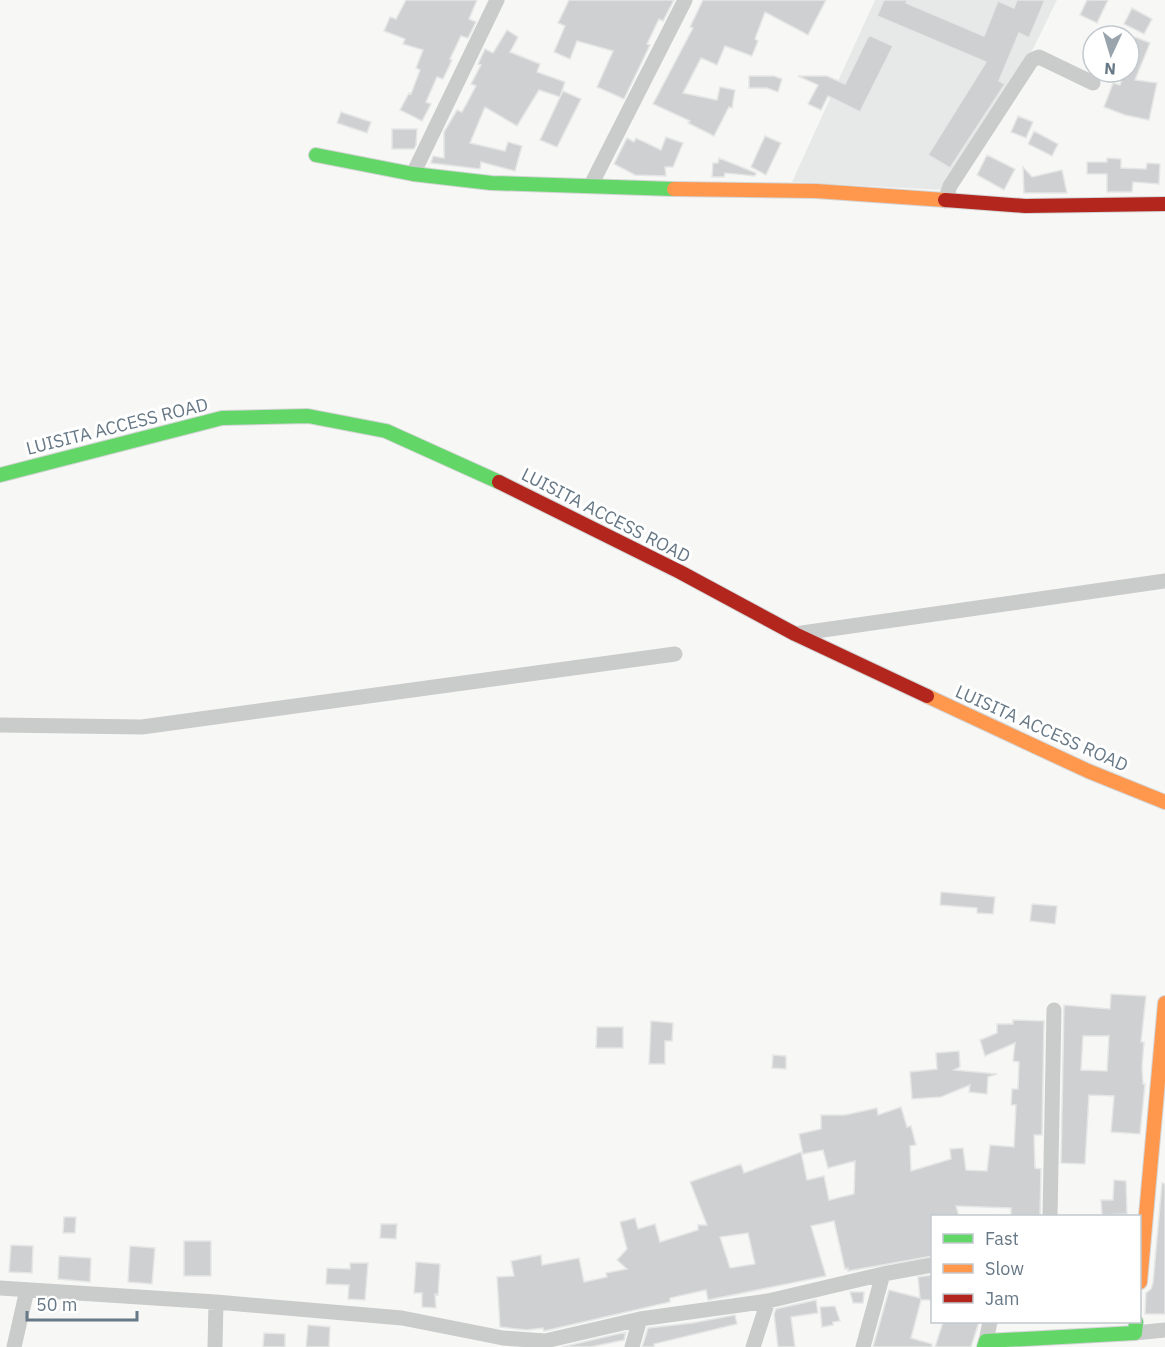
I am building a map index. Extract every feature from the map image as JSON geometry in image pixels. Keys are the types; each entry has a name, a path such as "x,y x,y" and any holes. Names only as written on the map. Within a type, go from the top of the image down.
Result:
{"street":[{"path":"413,174 498,0"},
{"path":"591,185 685,0"},
{"path":"945,201 950,186 1032,60 1039,57 1081,77"},
{"path":"316,155 413,174 491,183 816,191 1025,206 1165,204"},
{"name":"LUISITA ACCESS ROAD","path":"0,474 222,418 308,416 386,431 520,491 680,572 795,634 1088,771 1165,802"},
{"path":"795,634 1165,581"},
{"path":"0,725 142,727 675,654"},
{"path":"1141,1271 1165,1003"},
{"path":"1050,1215 1054,1010"},
{"path":"0,1288 216,1302 402,1318 503,1338 545,1341 640,1319 768,1301 883,1274 931,1265"},
{"path":"863,1347 883,1274"},
{"path":"14,1347 27,1290"},
{"path":"753,1347 768,1301"},
{"path":"215,1347 216,1302"},
{"path":"632,1347 640,1319"},
{"path":"990,1323 985,1344 1101,1341 1136,1327 1165,1330"}],"shaded area":[{"path":"875,0 1057,0 1033,49 943,190 792,182"}],"building":[{"path":"406,0 477,0 469,19 476,22 468,38 461,36 443,79 437,77 426,102 431,104 422,121 400,110 409,93 411,94 420,70 416,68 423,50 403,44 405,39 384,31 390,17 396,19"},
{"path":"569,0 674,0 663,21 659,19 647,44 650,45 624,99 597,87 613,51 577,41 570,59 554,52 565,26 558,23"},
{"path":"703,0 826,0 808,35 765,12 755,39 758,41 752,56 725,46 717,65 701,58 683,93 717,100 720,87 735,90 732,108 729,107 714,136 688,123 690,121 653,104 693,28 690,27"},
{"path":"884,0 908,0 906,3 984,36 998,1 1014,8 1017,0 1045,0 1029,38 1019,33 999,81 1005,84 950,168 928,155 986,62 877,16"},
{"path":"1087,0 1108,0 1097,23 1080,15"},
{"path":"1132,8 1152,19 1144,34 1141,32 1141,24 1124,24"},
{"path":"507,30 518,37 510,52 540,64 537,72 565,82 560,97 539,90 517,126 485,107 470,143 505,151 508,142 522,146 515,171 481,162 480,169 431,163 433,156 444,158 444,132 457,110 462,112 476,86 471,84 481,65 478,64 485,49 493,53"},
{"path":"869,35 893,46 860,112 828,96 821,110 808,104 818,85 798,76 827,76 845,84"},
{"path":"1141,39 1150,43 1141,65"},
{"path":"749,76 774,76 782,79 778,92 767,88 749,88"},
{"path":"1141,81 1157,83 1149,120 1125,115 1104,107 1113,84 1141,84"},
{"path":"563,91 581,99 557,147 540,140"},
{"path":"341,112 371,122 367,133 337,123"},
{"path":"1018,116 1033,122 1026,138 1011,132"},
{"path":"392,129 417,129 414,149 392,149"},
{"path":"1034,131 1058,144 1052,156 1028,144"},
{"path":"765,136 781,143 766,175 751,167"},
{"path":"666,137 683,143 673,167 665,167 666,176 635,175 614,164 627,138 634,142 636,138 661,150"},
{"path":"987,155 1015,169 1004,190 977,175"},
{"path":"719,158 756,173 755,176 725,173 724,177 712,177 713,163 718,163"},
{"path":"1107,158 1121,159 1121,168 1146,169 1147,163 1160,164 1159,184 1133,182 1132,192 1107,192 1107,174 1087,174 1087,162 1107,162"},
{"path":"1023,167 1032,177 1062,170 1067,193 1024,193"},
{"path":"941,892 995,897 993,914 977,913 977,908 940,905"},
{"path":"1032,904 1057,906 1055,924 1030,921"},
{"path":"1111,994 1146,996 1141,1042 1144,1042 1142,1067 1143,1084 1145,1084 1140,1134 1111,1132 1114,1096 1089,1095 1085,1164 1061,1163 1064,1005 1110,1009","holes":["1083,1036 1109,1036 1107,1071 1081,1070"]},
{"path":"1013,1020 1044,1021 1042,1135 1034,1135 1035,1168 1041,1169 1040,1215 1011,1215 1011,1208 956,1206 959,1215 931,1215 931,1256 848,1271 848,1268 845,1269 834,1221 811,1226 826,1276 708,1300 706,1290 670,1298 670,1302 544,1331 543,1328 527,1330 500,1327 497,1277 514,1276 511,1261 541,1255 542,1265 579,1258 584,1282 607,1277 606,1273 627,1269 617,1260 627,1249 620,1222 635,1218 638,1229 655,1224 660,1242 698,1230 698,1225 707,1225 690,1182 741,1164 744,1173 801,1152 807,1180 824,1176 829,1200 854,1194 855,1161 828,1168 823,1150 803,1154 799,1134 821,1129 821,1115 845,1115 877,1108 878,1115 901,1107 907,1127 911,1126 916,1145 910,1146 911,1171 951,1159 950,1149 963,1148 966,1170 987,1171 990,1145 1014,1147 1016,1105 1011,1105 1012,1089 1018,1089 1019,1062 1013,1061 1015,1043 985,1056 980,1040 997,1033 997,1024 1013,1024","holes":["748,1233 755,1264 730,1268 720,1237"]},
{"path":"651,1021 673,1023 672,1041 665,1041 665,1064 649,1064"},
{"path":"597,1027 623,1027 623,1048 596,1048"},
{"path":"959,1051 960,1067 954,1070 997,1074 988,1077 987,1094 969,1092 970,1085 941,1097 912,1099 910,1072 937,1069 936,1053"},
{"path":"773,1055 786,1056 786,1069 772,1068"},
{"path":"1114,1180 1126,1181 1127,1214 1102,1215 1101,1200 1113,1200"},
{"path":"1162,1183 1165,1184 1165,1314 1145,1314 1146,1293 1151,1289 1153,1283"},
{"path":"64,1217 76,1217 75,1233 63,1233"},
{"path":"381,1224 397,1224 396,1239 380,1238"},
{"path":"184,1241 211,1241 211,1276 184,1276"},
{"path":"11,1245 33,1246 32,1273 9,1272"},
{"path":"130,1246 155,1248 152,1284 128,1282"},
{"path":"59,1256 91,1258 90,1282 58,1279"},
{"path":"416,1262 440,1264 438,1295 435,1294 436,1308 422,1307 422,1293 414,1293"},
{"path":"350,1263 368,1263 365,1300 348,1299 349,1285 326,1284 327,1268 350,1269"},
{"path":"931,1275 931,1300 921,1300 911,1338 932,1344 932,1347 873,1347 889,1290 920,1298 918,1277"},
{"path":"850,1292 864,1292 863,1303 853,1303"},
{"path":"816,1300 818,1313 791,1317 795,1347 778,1347 774,1314 776,1309"},
{"path":"835,1306 840,1321 822,1327 820,1307"},
{"path":"735,1315 737,1324 654,1344 654,1347 642,1347 648,1328"},
{"path":"943,1323 979,1323 971,1347 935,1347"},
{"path":"308,1325 330,1327 329,1347 306,1347"},
{"path":"626,1332 624,1340 590,1347 562,1347"},
{"path":"264,1333 285,1334 285,1347 263,1347"}],"traffic: fast":[{"path":"316,155 413,174 491,183 674,189"},
{"path":"0,475 222,418 308,416 386,431 499,482"},
{"path":"984,1347 986,1341 1135,1333 1136,1323"}],"traffic: slow":[{"path":"674,189 816,191 945,200"},
{"path":"927,696 1088,771 1165,802"},
{"path":"1141,1271 1165,1003"}],"traffic: jam":[{"path":"945,200 1025,206 1165,204"},
{"path":"499,482 680,572 795,634 927,696"}]}
